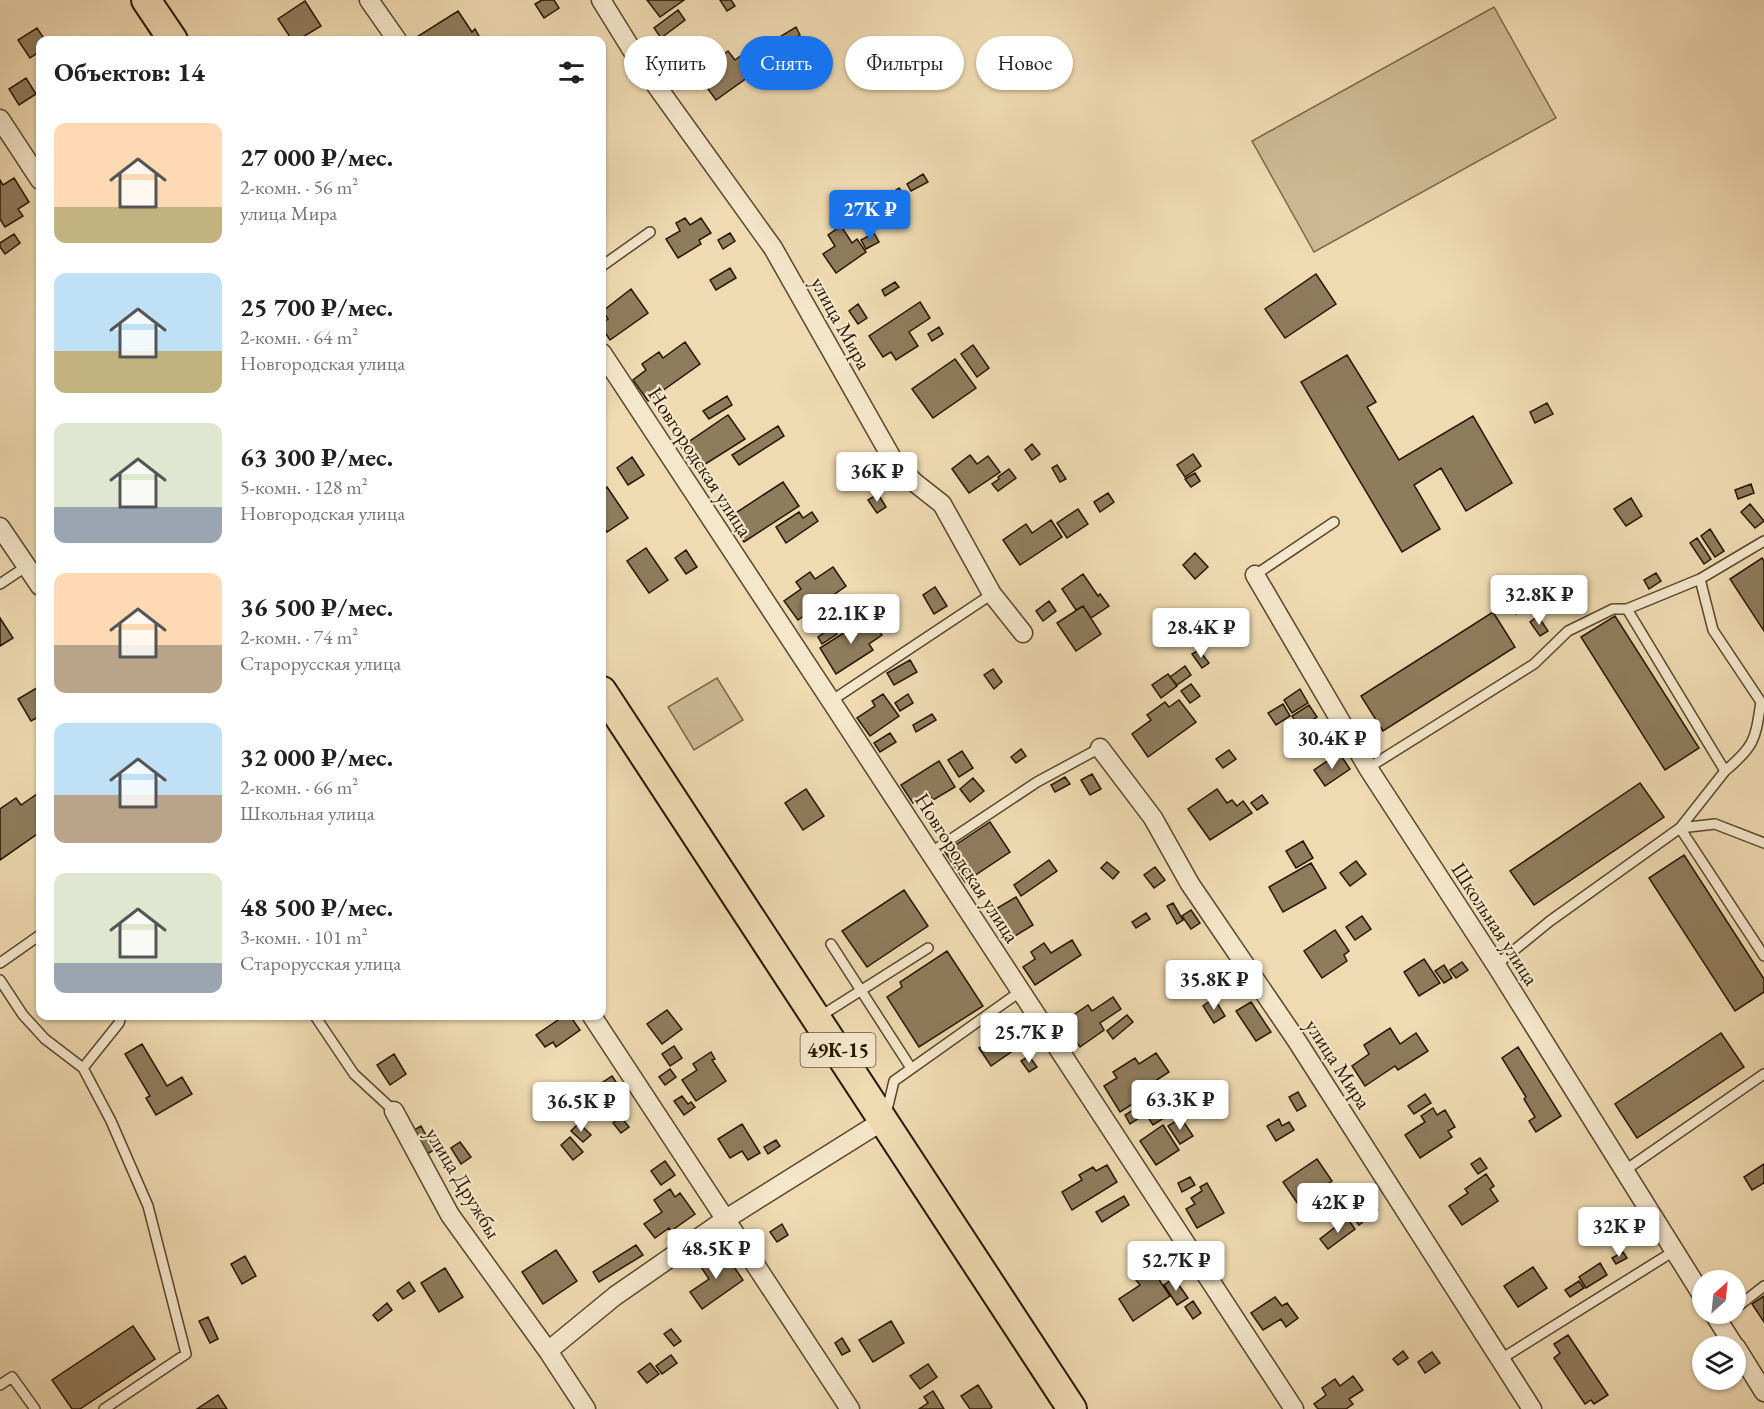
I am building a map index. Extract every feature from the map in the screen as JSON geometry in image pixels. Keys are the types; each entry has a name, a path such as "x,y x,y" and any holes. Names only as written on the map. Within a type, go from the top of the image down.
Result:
{"main road":[{"path":"146,0 170,36"},
{"name":"49К-15","path":"606,703 817,1018 1072,1409"}],"street":[{"path":"369,0 394,36"},
{"name":"улица Мира","path":"601,0 640,63 773,248 893,460 914,482 942,504 992,594 1023,633"},
{"path":"0,119 36,174"},
{"name":"Новгородская улица","path":"606,360 1294,1409"},
{"path":"0,527 34,561"},
{"name":"Школьная улица","path":"1255,575 1368,768 1496,965 1692,1279"},
{"name":"улица Мира","path":"1100,748 1153,818 1190,884 1298,1041 1532,1409"},
{"path":"595,1020 850,1409"},
{"name":"улица Дружбы","path":"394,1111 450,1215 548,1351 586,1409"},
{"path":"548,1351 615,1296 726,1219 884,1120"},
{"path":"1746,1364 1764,1392"}],"lane":[{"path":"606,263 650,232"},
{"path":"1255,575 1334,522"},
{"path":"1368,768 1534,664 1568,631 1613,609 1626,609 1700,579 1764,541"},
{"path":"0,584 34,561"},
{"path":"1496,965 1550,921 1680,828 1725,771 1744,755 1755,738 1761,702 1713,630 1700,579"},
{"path":"831,701 992,594"},
{"path":"1626,609 1725,771"},
{"path":"930,853 1037,782 1100,748"},
{"path":"1680,828 1715,824 1764,843"},
{"path":"1680,828 1764,956"},
{"path":"0,963 36,938"},
{"path":"831,944 911,1068"},
{"path":"817,1018 928,948"},
{"path":"0,980 23,1015 45,1039 83,1068 111,1121 148,1206 158,1253 186,1354 104,1409"},
{"path":"884,1120 894,1081 1021,992"},
{"path":"83,1068 120,1020"},
{"name":"улица Дружбы","path":"318,1020 354,1074 394,1111"},
{"path":"1624,1171 1764,1074"},
{"path":"1501,1359 1674,1251"},
{"path":"1746,1300 1764,1286"},
{"path":"0,1385 12,1377 34,1409"}],"shaded area":[{"path":"1494,7 1556,118 1314,252 1252,141"},
{"path":"717,678 743,720 694,750 668,707"}],"building":[{"path":"542,0 554,0 559,8 544,18 535,4"},
{"path":"647,0 684,0 660,17"},
{"path":"720,0 731,0 735,6 727,11"},
{"path":"305,1 321,26 305,36 289,36 278,19"},
{"path":"678,10 685,20 664,36 660,36 654,28"},
{"path":"458,11 472,32 475,29 479,36 418,36"},
{"path":"796,27 800,35 798,36 781,36"},
{"path":"37,28 42,36 36,36 36,54 30,58 18,40"},
{"path":"727,52 735,60 739,57 739,84 716,100 709,90 727,90"},
{"path":"26,78 36,94 19,105 9,89"},
{"path":"923,174 928,182 911,191 907,184"},
{"path":"14,178 29,202 18,209 23,216 5,227 0,219 0,180 3,185"},
{"path":"899,188 907,198 892,208 885,198"},
{"path":"864,196 874,207 865,215 862,212 847,224 840,215"},
{"path":"685,218 690,225 701,218 711,233 699,240 701,244 678,258 666,239 680,231 676,223"},
{"path":"841,226 852,243 857,239 866,252 836,273 823,254 835,246 828,235"},
{"path":"730,233 735,241 723,249 718,240"},
{"path":"874,233 879,242 866,249 861,240"},
{"path":"14,234 20,243 5,254 0,243"},
{"path":"730,268 736,278 716,290 710,280"},
{"path":"1316,274 1336,304 1285,338 1265,309"},
{"path":"895,282 899,287 885,296 882,290"},
{"path":"631,289 648,313 610,340 606,334 606,320 608,319 606,309"},
{"path":"920,302 930,318 909,332 918,346 896,360 891,352 883,357 869,336"},
{"path":"858,304 867,318 858,324 849,311"},
{"path":"939,327 943,334 932,341 928,334"},
{"path":"685,342 700,364 648,401 633,380 646,370 642,364 659,352 663,358"},
{"path":"973,345 989,368 977,377 961,354"},
{"path":"1347,355 1376,402 1367,407 1399,460 1473,416 1512,483 1466,511 1441,468 1414,485 1440,529 1402,552 1301,382"},
{"path":"955,359 976,388 933,418 912,389"},
{"path":"727,396 732,405 709,419 703,411"},
{"path":"1547,403 1553,414 1535,423 1530,412"},
{"path":"728,415 745,439 696,470 681,447"},
{"path":"778,426 784,436 739,465 732,455"},
{"path":"1032,444 1040,454 1032,460 1025,450"},
{"path":"1193,454 1201,466 1185,477 1177,465"},
{"path":"970,455 977,464 988,456 1000,472 969,493 952,469"},
{"path":"632,457 644,475 628,485 617,468"},
{"path":"1057,465 1066,479 1060,482 1052,468"},
{"path":"1009,469 1016,478 998,491 992,484"},
{"path":"1195,473 1200,481 1191,487 1185,479"},
{"path":"783,482 799,506 744,542 728,518"},
{"path":"1751,484 1754,493 1738,499 1735,490"},
{"path":"606,488 628,518 607,532 606,531"},
{"path":"1108,493 1114,502 1100,512 1094,502"},
{"path":"878,494 886,507 877,513 868,500"},
{"path":"1631,498 1642,516 1626,526 1614,509"},
{"path":"1750,504 1764,521 1755,528 1741,512"},
{"path":"1078,509 1088,524 1067,538 1057,523"},
{"path":"799,512 803,518 812,512 818,521 786,543 776,527"},
{"path":"1051,520 1062,537 1020,565 1003,540 1026,524 1032,533"},
{"path":"1710,529 1724,551 1715,557 1701,536"},
{"path":"1697,538 1711,559 1704,564 1690,543"},
{"path":"646,548 668,580 649,593 627,561"},
{"path":"686,550 697,567 686,574 675,558"},
{"path":"1195,553 1208,567 1195,579 1183,565"},
{"path":"1762,558 1764,561 1764,631 1730,579"},
{"path":"833,567 846,586 798,620 784,601 801,589 796,582 810,572 815,579"},
{"path":"1656,573 1661,581 1649,589 1644,580"},
{"path":"1083,574 1098,596 1100,594 1109,606 1091,618 1083,606 1076,610 1062,589"},
{"path":"935,587 947,606 934,614 923,595"},
{"path":"1522,590 1531,603 1516,614 1506,600"},
{"path":"1049,601 1056,611 1043,621 1036,611"},
{"path":"1083,606 1101,634 1076,651 1057,623"},
{"path":"1493,612 1515,647 1383,731 1361,696"},
{"path":"870,616 882,635 869,644 873,650 836,674 820,648"},
{"path":"1538,616 1548,631 1540,636 1530,622"},
{"path":"1615,616 1699,748 1665,770 1581,637"},
{"path":"0,618 13,638 0,646"},
{"path":"832,627 837,634 822,644 818,637"},
{"path":"1199,650 1209,663 1202,668 1192,654"},
{"path":"910,660 917,672 894,685 887,673"},
{"path":"1185,666 1191,675 1177,685 1170,677"},
{"path":"993,669 1002,682 994,689 984,675"},
{"path":"1168,674 1177,686 1161,698 1152,685"},
{"path":"1191,684 1200,696 1190,703 1181,691"},
{"path":"36,688 36,718 31,721 18,699"},
{"path":"1300,689 1308,703 1292,713 1284,700"},
{"path":"883,694 899,716 870,736 857,718 875,706 872,701"},
{"path":"908,694 913,703 900,711 895,703"},
{"path":"1179,700 1196,722 1148,757 1132,734 1151,720 1147,715 1165,702 1169,707"},
{"path":"1283,704 1290,716 1276,725 1268,713"},
{"path":"1309,705 1317,717 1300,728 1292,716"},
{"path":"932,714 936,720 916,732 913,725"},
{"path":"890,733 896,742 880,752 874,743"},
{"path":"1021,749 1026,756 1016,763 1011,757"},
{"path":"1229,750 1236,759 1223,768 1216,759"},
{"path":"962,751 973,768 959,777 948,760"},
{"path":"1339,753 1350,769 1325,786 1314,770"},
{"path":"939,761 955,787 933,800 929,793 913,803 901,785"},
{"path":"1092,774 1101,789 1090,795 1081,780"},
{"path":"1065,777 1070,784 1055,792 1051,785"},
{"path":"973,778 984,791 970,802 960,789"},
{"path":"1640,783 1664,817 1534,905 1510,871"},
{"path":"806,789 824,816 803,830 785,803"},
{"path":"1217,789 1227,803 1232,800 1237,806 1243,801 1252,813 1210,840 1188,809"},
{"path":"36,795 36,835 0,860 0,809 16,798 21,805"},
{"path":"1262,795 1268,803 1257,810 1251,803"},
{"path":"990,822 1010,852 965,882 945,852"},
{"path":"1303,841 1313,858 1296,868 1286,851"},
{"path":"1684,855 1764,979 1764,992 1735,1011 1649,878"},
{"path":"1049,860 1057,871 1021,896 1014,885"},
{"path":"1356,861 1366,874 1350,886 1340,873"},
{"path":"1107,862 1119,872 1113,879 1101,868"},
{"path":"1311,863 1326,888 1283,912 1269,887"},
{"path":"1155,867 1165,880 1154,888 1144,875"},
{"path":"904,890 928,926 867,967 842,931"},
{"path":"1016,897 1033,925 1007,941 989,913"},
{"path":"1173,903 1183,920 1177,924 1167,906"},
{"path":"1191,910 1200,923 1191,929 1182,916"},
{"path":"1146,913 1150,919 1136,928 1132,922"},
{"path":"1362,916 1371,929 1355,940 1346,927"},
{"path":"1335,930 1349,951 1344,955 1347,961 1322,978 1304,951"},
{"path":"1072,940 1081,955 1035,985 1023,967 1035,959 1031,952 1044,943 1051,953"},
{"path":"947,951 983,1006 919,1047 887,997 902,987 900,982"},
{"path":"1424,959 1440,983 1419,996 1404,972"},
{"path":"1462,962 1468,970 1456,978 1450,970"},
{"path":"1444,965 1452,978 1444,983 1435,971"},
{"path":"1113,997 1121,1009 1100,1023 1104,1030 1080,1047 1063,1022 1088,1005 1092,1011"},
{"path":"1214,998 1225,1016 1214,1023 1203,1006"},
{"path":"1251,1002 1271,1032 1256,1041 1236,1011"},
{"path":"667,1010 682,1029 662,1044 647,1024"},
{"path":"1127,1015 1133,1022 1113,1039 1107,1031"},
{"path":"558,1020 573,1020 580,1030 556,1047 553,1042 545,1047 536,1035"},
{"path":"1390,1028 1400,1044 1416,1033 1428,1051 1398,1070 1395,1066 1365,1086 1352,1066 1369,1054 1364,1045"},
{"path":"1002,1033 1014,1050 991,1066 979,1048"},
{"path":"1721,1033 1744,1067 1637,1138 1615,1104"},
{"path":"142,1044 167,1086 182,1077 192,1094 156,1115 146,1098 150,1096 125,1054"},
{"path":"674,1046 682,1058 670,1066 662,1054"},
{"path":"1518,1047 1561,1116 1536,1132 1529,1121 1535,1117 1524,1099 1526,1097 1502,1058"},
{"path":"711,1052 715,1059 712,1060 726,1081 696,1101 682,1080 697,1070 693,1064"},
{"path":"1156,1053 1169,1072 1149,1085 1153,1091 1120,1112 1104,1086 1117,1078 1113,1072 1135,1058 1139,1064"},
{"path":"394,1054 406,1074 390,1085 377,1065"},
{"path":"1029,1056 1037,1067 1029,1072 1021,1061"},
{"path":"670,1069 676,1077 665,1085 659,1077"},
{"path":"612,1076 624,1094 609,1104 613,1110 601,1118 585,1094"},
{"path":"1298,1092 1306,1106 1297,1111 1289,1097"},
{"path":"1425,1094 1431,1103 1414,1114 1408,1106"},
{"path":"682,1096 688,1104 691,1102 695,1107 684,1115 674,1101"},
{"path":"1150,1100 1155,1108 1130,1124 1125,1115"},
{"path":"1161,1107 1167,1116 1153,1125 1147,1116"},
{"path":"1433,1108 1437,1115 1445,1110 1455,1127 1448,1131 1452,1137 1420,1158 1405,1135 1425,1122 1421,1116"},
{"path":"621,1117 629,1127 621,1133 613,1123"},
{"path":"1181,1118 1193,1136 1180,1144 1168,1126"},
{"path":"1279,1119 1282,1126 1289,1122 1294,1130 1276,1141 1267,1126"},
{"path":"579,1123 591,1135 583,1142 571,1131"},
{"path":"742,1124 760,1153 748,1160 742,1151 730,1158 718,1139"},
{"path":"1163,1125 1179,1150 1156,1165 1140,1141"},
{"path":"421,1126 434,1150 427,1154 414,1130"},
{"path":"570,1137 583,1152 573,1160 561,1145"},
{"path":"776,1140 780,1146 768,1154 764,1147"},
{"path":"460,1142 471,1157 461,1164 451,1148"},
{"path":"1480,1158 1487,1168 1478,1174 1471,1164"},
{"path":"1317,1159 1332,1181 1298,1204 1283,1182"},
{"path":"665,1161 675,1175 661,1185 651,1171"},
{"path":"1764,1164 1764,1183 1752,1190 1744,1177"},
{"path":"1107,1165 1117,1182 1072,1210 1062,1192 1082,1180 1079,1175 1093,1167 1096,1171"},
{"path":"1486,1174 1494,1186 1490,1189 1498,1201 1462,1225 1449,1206 1468,1193 1465,1189"},
{"path":"1190,1177 1195,1185 1182,1192 1178,1183"},
{"path":"1207,1183 1224,1213 1197,1228 1186,1209 1195,1204 1191,1198 1202,1191 1200,1187"},
{"path":"670,1189 675,1197 680,1193 695,1214 671,1231 669,1228 655,1238 644,1224 662,1212 654,1200"},
{"path":"1124,1196 1129,1205 1102,1222 1096,1212"},
{"path":"1371,1200 1378,1210 1359,1225 1351,1215"},
{"path":"1347,1218 1355,1229 1328,1249 1320,1239"},
{"path":"782,1224 788,1235 777,1242 770,1232"},
{"path":"636,1245 643,1255 599,1282 593,1272"},
{"path":"556,1250 577,1281 543,1304 522,1272"},
{"path":"723,1251 743,1280 702,1309 690,1292 709,1279 701,1267"},
{"path":"1623,1252 1627,1258 1616,1264 1612,1258"},
{"path":"245,1256 256,1276 242,1284 231,1264"},
{"path":"1600,1263 1607,1275 1586,1288 1579,1277"},
{"path":"1533,1267 1547,1288 1518,1307 1504,1286"},
{"path":"445,1268 463,1297 439,1312 421,1283"},
{"path":"1152,1269 1170,1296 1133,1321 1119,1299 1140,1285 1136,1280"},
{"path":"1174,1278 1188,1298 1177,1305 1164,1285"},
{"path":"1579,1281 1584,1288 1570,1297 1565,1290"},
{"path":"409,1282 415,1291 403,1299 397,1291"},
{"path":"1764,1296 1764,1322 1752,1304"},
{"path":"1275,1297 1282,1306 1287,1303 1298,1318 1286,1327 1281,1319 1263,1330 1251,1313"},
{"path":"1193,1301 1201,1313 1193,1319 1185,1307"},
{"path":"387,1303 392,1310 378,1321 373,1315"},
{"path":"208,1317 218,1339 210,1343 199,1321"},
{"path":"891,1321 904,1343 873,1362 859,1340"},
{"path":"133,1326 155,1359 80,1409 72,1409 52,1380"},
{"path":"671,1329 681,1341 674,1346 664,1334"},
{"path":"1568,1335 1608,1395 1594,1404 1591,1400 1585,1404 1554,1358 1560,1353 1554,1344"},
{"path":"842,1338 850,1351 842,1355 835,1343"},
{"path":"1403,1351 1408,1358 1398,1365 1393,1359"},
{"path":"1432,1352 1440,1363 1425,1373 1418,1362"},
{"path":"671,1355 677,1363 662,1374 656,1366"},
{"path":"650,1363 659,1374 647,1383 638,1372"},
{"path":"928,1364 937,1377 920,1389 910,1376"},
{"path":"1353,1376 1363,1390 1349,1399 1353,1404 1346,1409 1318,1409 1314,1404 1326,1395 1322,1388 1335,1379 1340,1386"},
{"path":"978,1385 992,1407 990,1409 970,1409 961,1396"},
{"path":"933,1391 944,1409 919,1409 928,1403 924,1397"},
{"path":"218,1395 227,1409 197,1409"}]}
